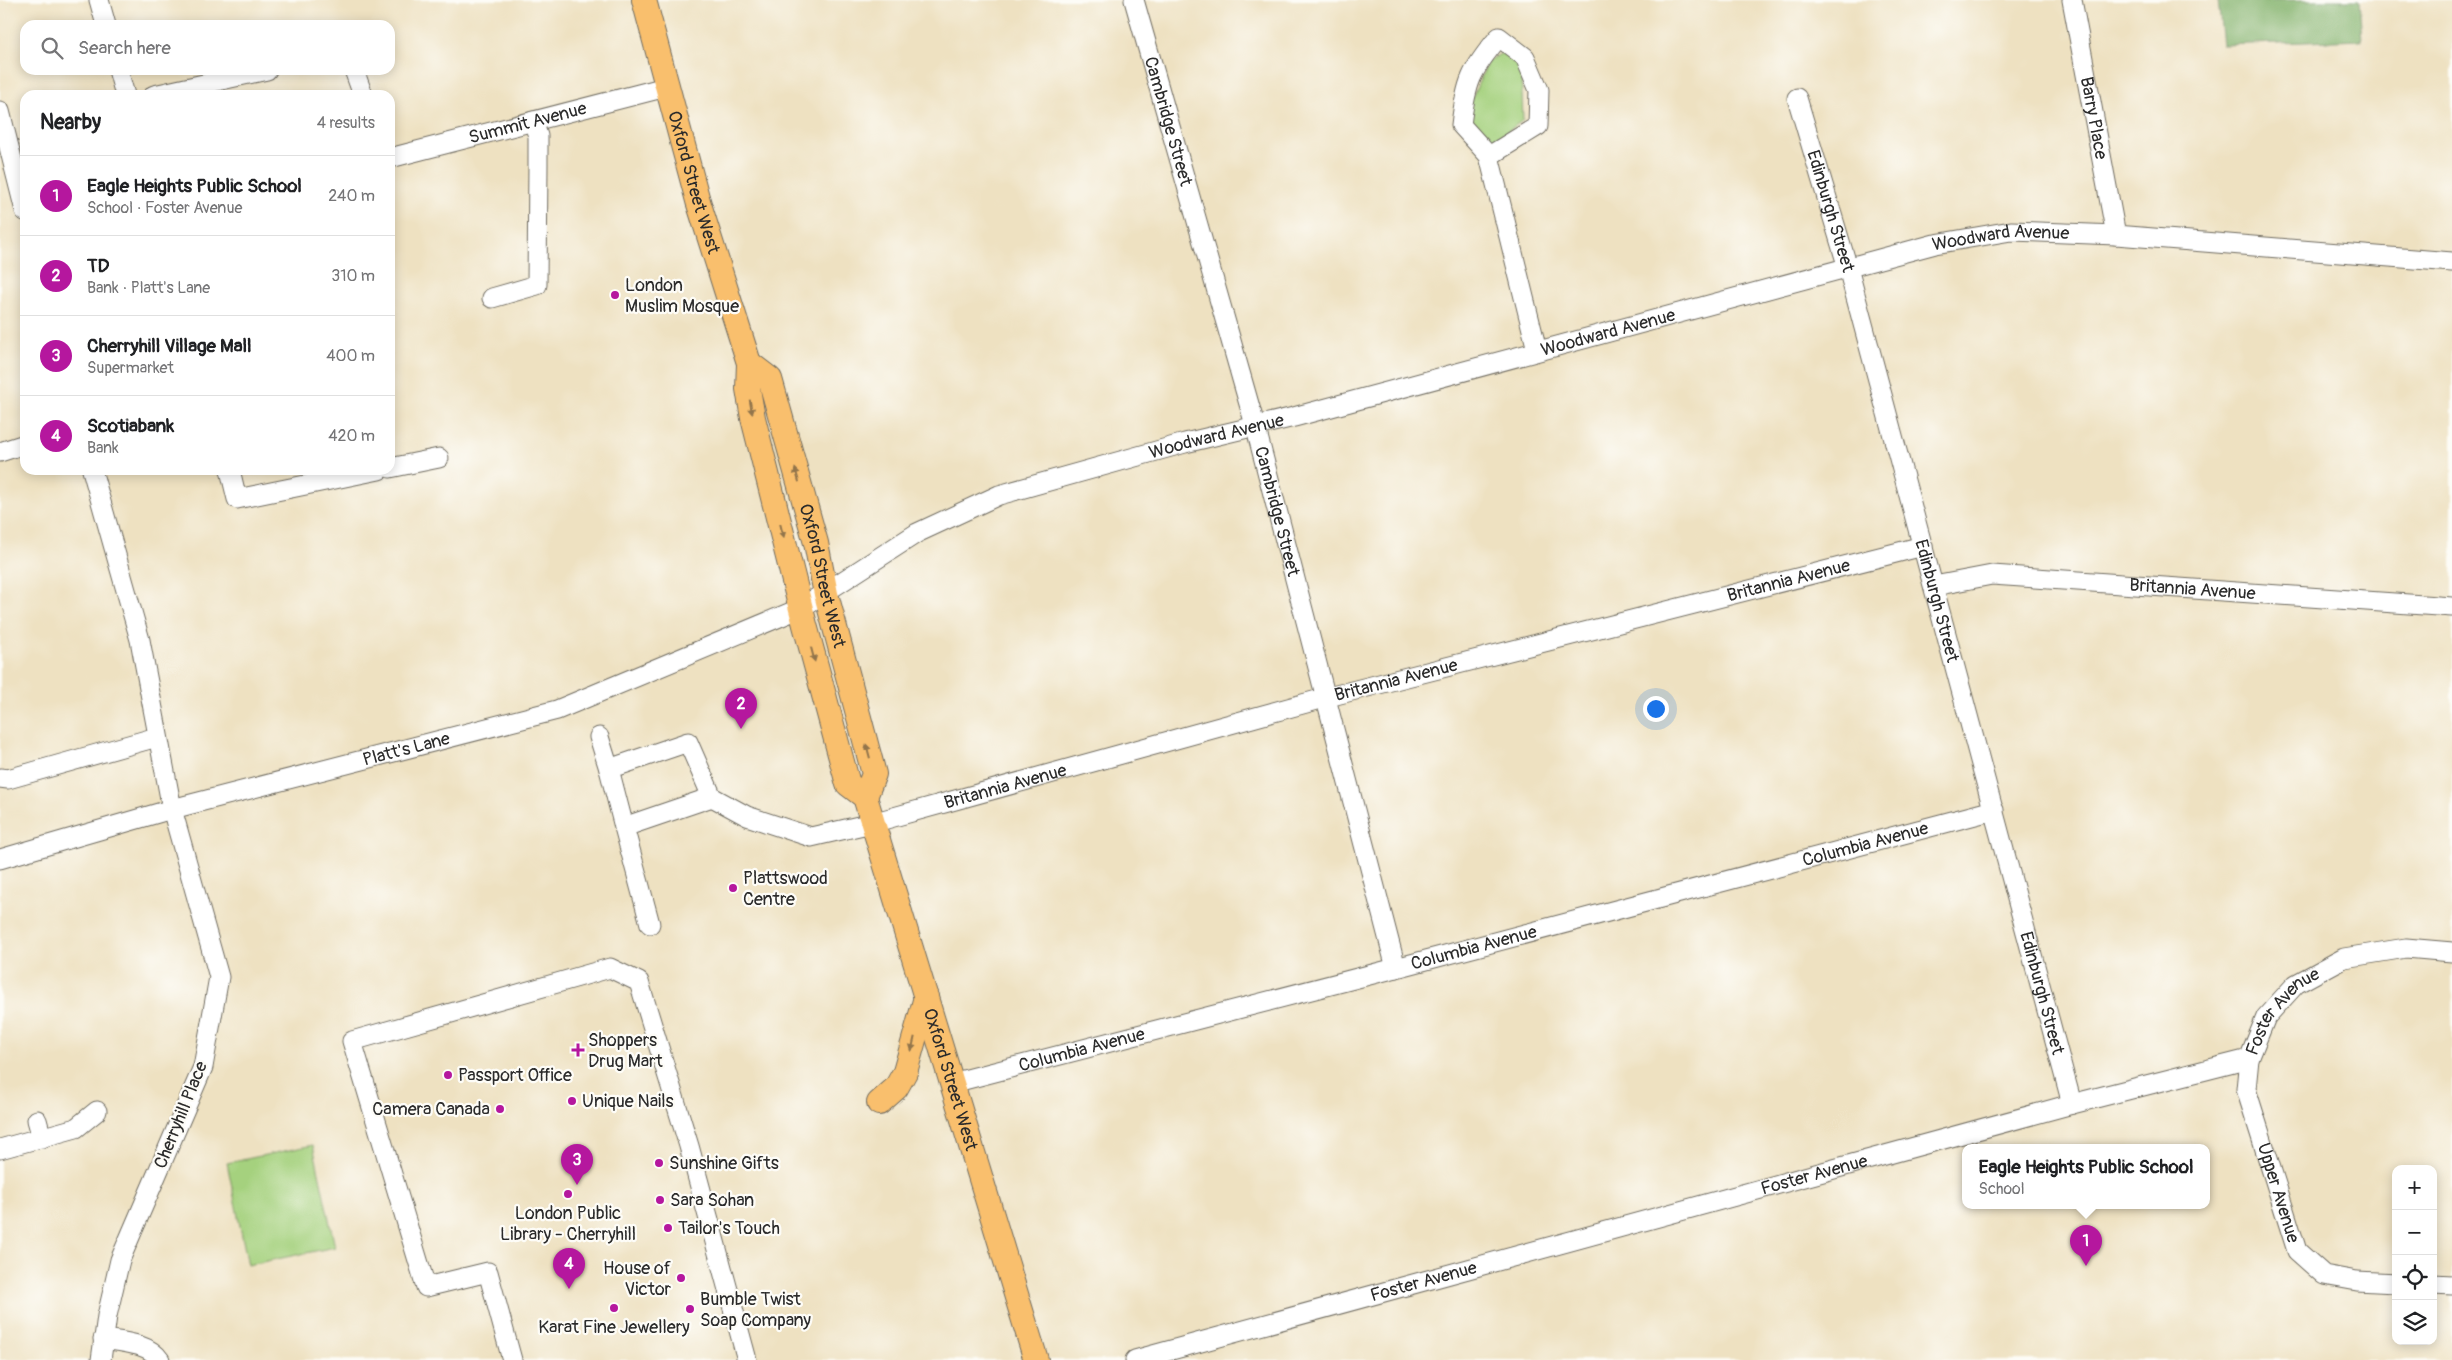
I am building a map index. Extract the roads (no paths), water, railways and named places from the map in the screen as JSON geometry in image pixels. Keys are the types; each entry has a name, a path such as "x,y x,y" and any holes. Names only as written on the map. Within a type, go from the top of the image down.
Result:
{"main road":[{"name":"Oxford Street West","path":"644,0 698,201 749,363 748,389 753,418 848,784 865,797"},
{"name":"Oxford Street West","path":"749,363 770,379 816,543 826,594 874,774 865,797 872,823 1036,1360"},
{"path":"879,1103 896,1088 904,1072 926,997"}],"street":[{"path":"99,0 105,20"},
{"name":"Cambridge Street","path":"1134,0 1255,425 1328,697 1396,968"},
{"name":"Barry Place","path":"2072,0 2116,235"},
{"path":"1489,156 1538,126 1539,90 1525,58 1499,37 1477,64 1465,95 1462,125 1489,156 1537,350"},
{"path":"119,75 124,90"},
{"path":"177,90 244,75"},
{"path":"356,75 361,90"},
{"name":"Summit Avenue","path":"395,157 666,87"},
{"name":"Edinburgh Street","path":"1797,98 1848,268 2072,1104"},
{"path":"0,112 20,191"},
{"path":"492,298 537,285 538,136 533,121"},
{"name":"Woodward Avenue","path":"801,608 826,594 917,533 1000,495 1255,425 1303,414 1936,244 2011,231 2116,235 2452,262"},
{"path":"0,452 20,446"},
{"path":"395,467 439,458"},
{"name":"Cherryhill Place","path":"93,475 140,640 157,738 167,777 172,809 219,977 203,1067 120,1260 103,1339 102,1360"},
{"path":"231,475 237,499 355,475"},
{"name":"Britannia Avenue","path":"712,797 748,816 812,837 872,823 1328,697 1923,546"},
{"name":"Britannia Avenue","path":"1934,586 1992,575 2452,607"},
{"name":"Platt's Lane","path":"0,859 172,809 557,710 801,608"},
{"path":"599,737 610,769 650,924"},
{"path":"0,778 8,779 157,738"},
{"path":"610,769 688,742 712,797 624,826"},
{"name":"Columbia Avenue","path":"952,1082 1396,968 1994,810"},
{"name":"Foster Avenue","path":"1135,1360 2072,1104 2249,1059 2266,1017 2296,984 2336,962 2344,958 2406,948 2452,952"},
{"path":"512,1360 488,1272 426,1287 352,1040 610,968 639,982 691,1155 747,1360"},
{"name":"Upper Avenue","path":"2249,1059 2246,1089 2297,1252 2324,1275 2357,1281 2392,1283"},
{"path":"0,1149 39,1129 76,1128 97,1110"},
{"path":"2437,1284 2452,1285"},
{"path":"103,1339 128,1343 155,1352 160,1360"}],"place":[{"name":"London Muslim Mosque","path":"615,295"},
{"name":"TD","path":"741,729"},
{"name":"Plattswood Centre","path":"733,888"},
{"name":"Shoppers Drug Mart","path":"578,1050"},
{"name":"Passport Office","path":"448,1075"},
{"name":"Unique Nails","path":"572,1101"},
{"name":"Camera Canada","path":"500,1109"},
{"name":"Sunshine Gifts","path":"659,1163"},
{"name":"Cherryhill Village Mall","path":"577,1185"},
{"name":"London Public Library - Cherryhill","path":"568,1194"},
{"name":"Sara Sohan","path":"660,1200"},
{"name":"Tailor's Touch","path":"668,1228"},
{"name":"Eagle Heights Public School","path":"2086,1266"},
{"name":"House of Victor","path":"681,1278"},
{"name":"Scotiabank","path":"569,1289"},
{"name":"Karat Fine Jewellery","path":"614,1308"},
{"name":"Bumble Twist Soap Company","path":"690,1309"}]}
